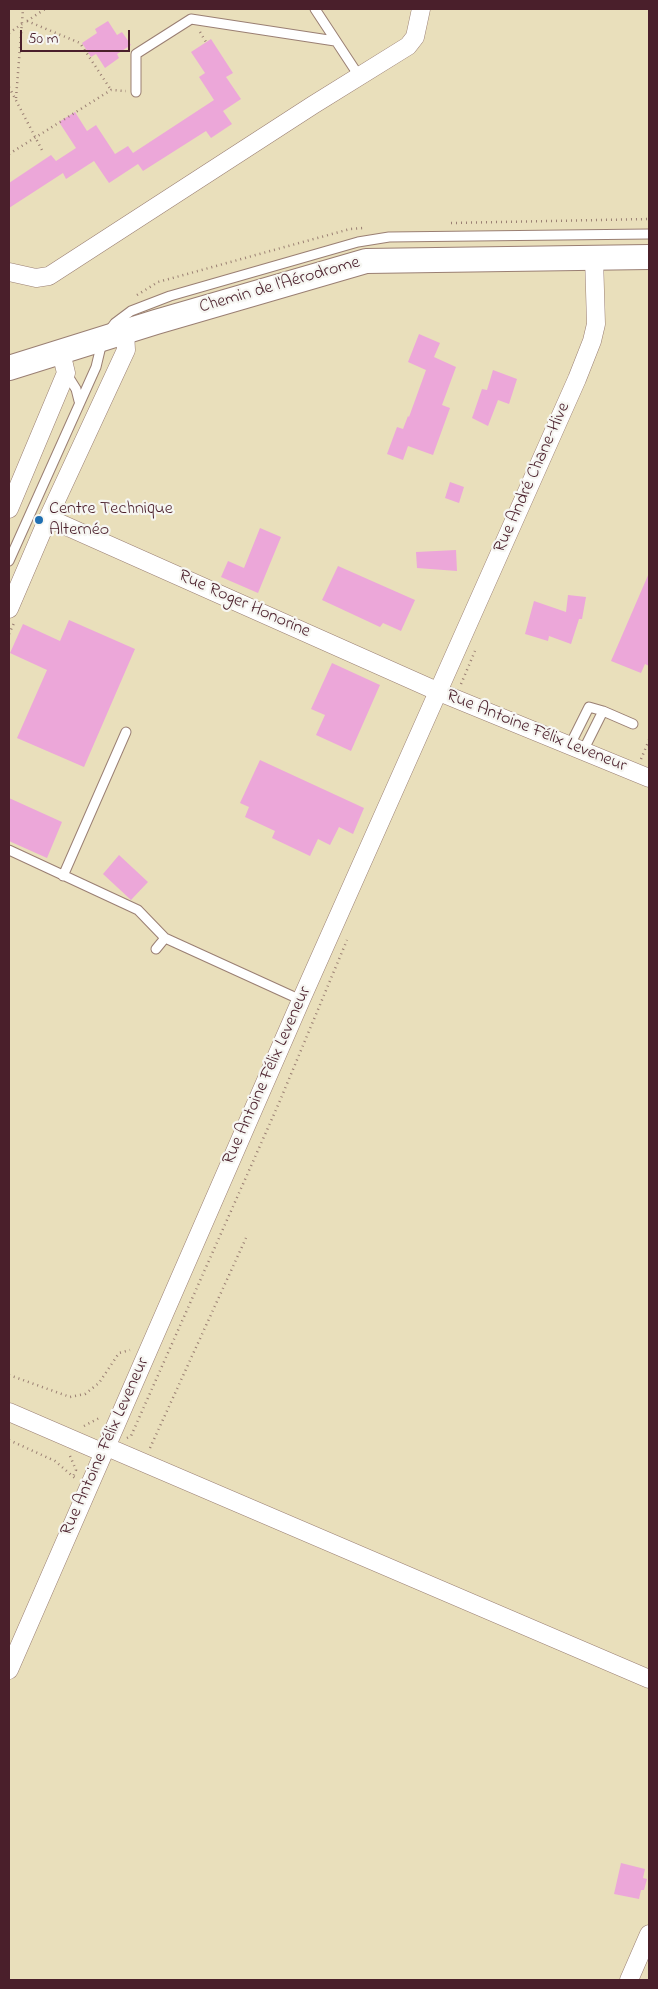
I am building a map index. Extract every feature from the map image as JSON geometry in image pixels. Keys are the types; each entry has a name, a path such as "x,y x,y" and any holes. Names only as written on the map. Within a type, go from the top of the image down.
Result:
{"main road":[{"name":"Chemin de l'Aérodrome","path":"9,368 64,363 114,335 366,261 649,257"}],"street":[{"path":"9,272 36,278 49,276 408,46 415,37 421,9"},
{"name":"Rue André Chane-Hive","path":"440,692 592,341 596,324 594,257"},
{"path":"9,609 48,518 126,350 114,335"},
{"path":"9,508 64,363"},
{"name":"Rue Roger Honorine","path":"48,518 440,692"},
{"name":"Rue Antoine Félix Leveneur","path":"9,1670 105,1450 136,1350 301,1000 440,692 649,778"},
{"path":"9,1412 143,1463 649,1679"},
{"path":"629,1980 649,1934"}],"lane":[{"path":"315,9 359,76"},
{"path":"136,92 136,54 191,19 335,41"},
{"path":"9,561 79,401 114,335 115,322 131,311 170,296 358,242 389,237 649,234"},
{"path":"64,363 76,389 79,401"},
{"path":"577,748 589,708 603,711 633,724"},
{"path":"577,748 603,711"},
{"path":"63,876 126,732"},
{"path":"9,850 138,910 165,938 301,1000"},
{"path":"156,949 165,938"}],"path":[{"path":"16,98 23,9"},
{"path":"9,33 45,9"},
{"path":"27,20 80,43 111,90"},
{"path":"9,87 43,152"},
{"path":"9,154 111,90 136,92"},
{"path":"641,761 649,740"},
{"path":"105,1450 130,1436 279,1103 350,933"},
{"path":"143,1463 246,1238"},
{"path":"127,1359 136,1350"},
{"path":"9,1374 70,1396 85,1394 99,1383 119,1353 136,1350"},
{"path":"81,1428 104,1415"},
{"path":"9,1440 55,1460 73,1477 90,1485"}],"building":[{"path":"108,21 117,35 122,32 131,45 117,54 119,58 105,68 96,54 91,57 82,43 97,33 95,29"},
{"path":"211,39 233,73 226,77 241,99 223,111 232,124 211,138 206,131 143,171 138,164 109,183 94,161 66,179 63,173 9,208 9,183 51,155 56,161 76,148 59,122 75,112 87,131 96,125 115,154 128,146 133,153 214,100 199,77 205,73 191,52"},
{"path":"419,334 440,343 434,357 456,367 442,405 450,408 433,455 408,446 403,460 387,454 397,427 403,429 409,417 426,370 408,362"},
{"path":"493,370 517,379 509,404 498,400 488,426 472,418 482,389 487,390"},
{"path":"450,482 464,487 459,503 445,498"},
{"path":"260,528 281,537 258,593 221,577 228,561 244,568"},
{"path":"456,550 457,571 417,568 416,552"},
{"path":"338,566 415,600 401,631 383,623 380,627 322,600"},
{"path":"649,573 649,666 645,664 641,673 611,661"},
{"path":"568,595 586,597 582,619 579,619 571,644 549,636 548,641 525,634 534,601 566,612"},
{"path":"69,620 135,649 84,767 17,738 47,670 10,653 23,624 60,641"},
{"path":"332,663 380,685 351,751 316,735 325,715 311,709"},
{"path":"260,760 364,808 353,834 339,827 330,845 318,839 310,856 272,838 275,831 245,817 249,807 240,803"},
{"path":"9,798 62,822 47,858 9,841"},
{"path":"119,855 148,882 131,900 103,874"},
{"path":"621,1863 645,1869 643,1878 647,1879 639,1899 614,1894"}],"place":[{"name":"Centre Technique Alternéo","path":"39,520"}]}
